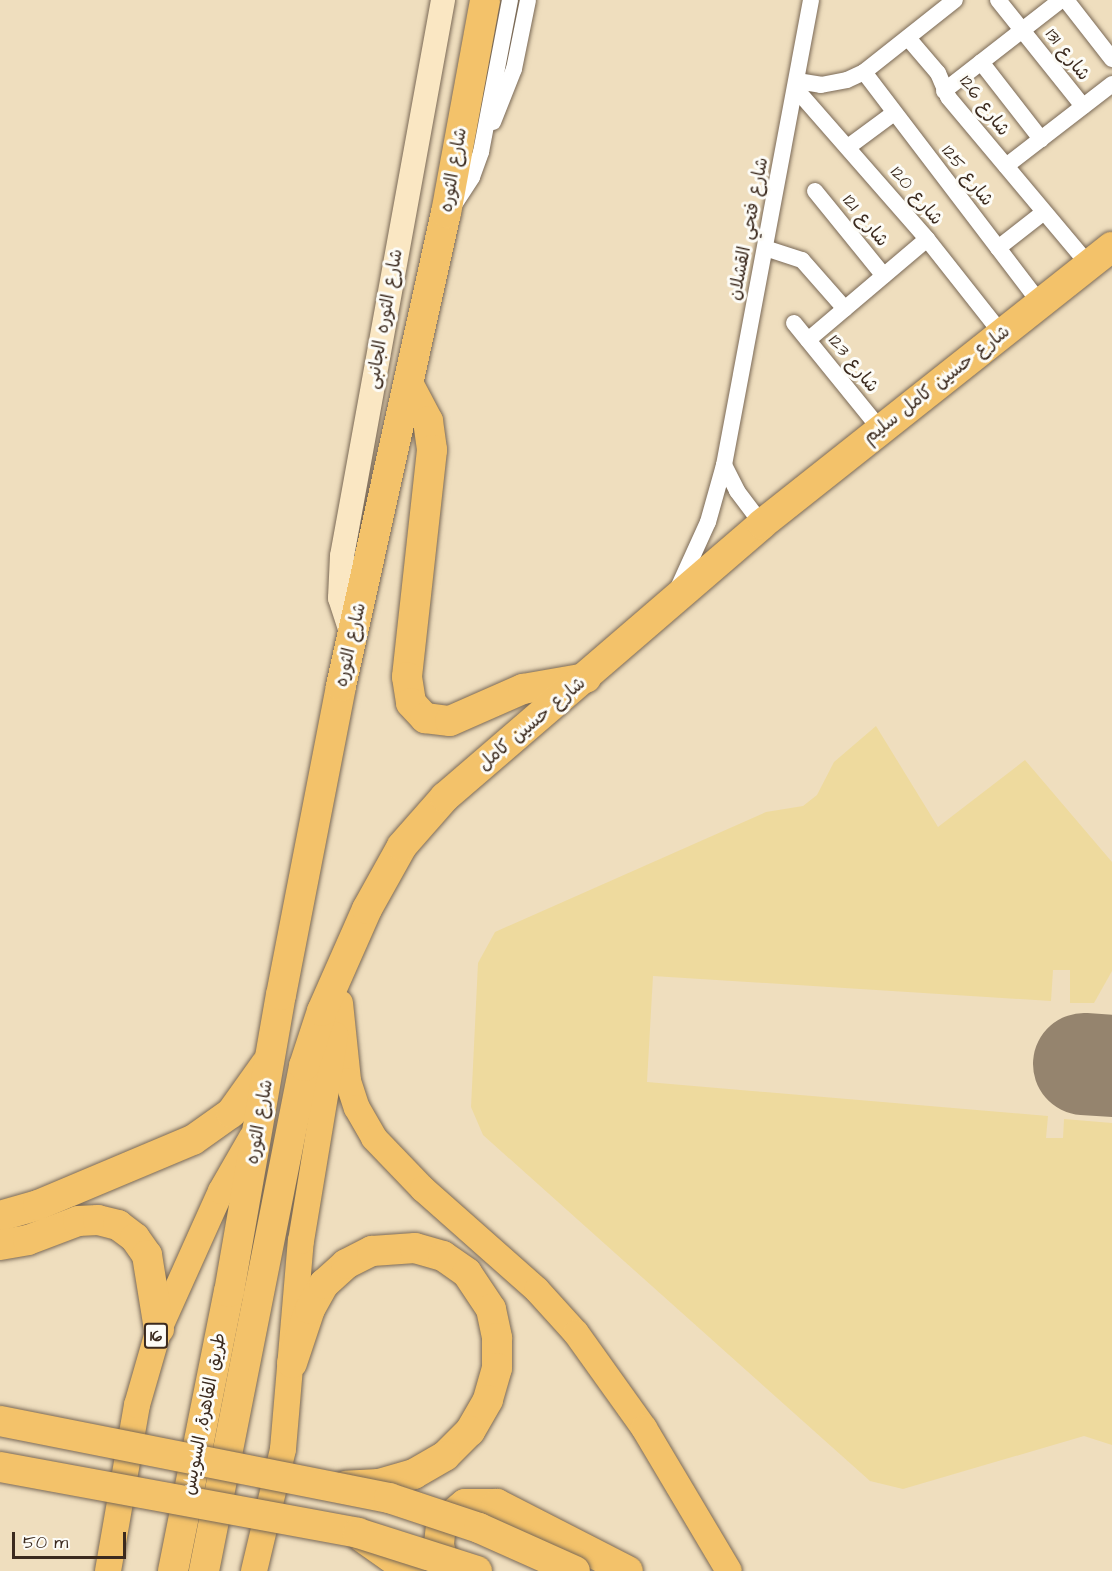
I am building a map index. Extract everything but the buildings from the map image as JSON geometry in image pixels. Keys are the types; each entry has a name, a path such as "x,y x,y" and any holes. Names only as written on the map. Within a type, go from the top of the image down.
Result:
{"highway":[{"name":"شارع الثوره","path":"243,1296 262,1121 273,1045 353,638 446,213 484,0"},
{"name":"شارع حسين كامل سليم","path":"762,524 1101,256"},
{"path":"409,385 428,421 432,450 407,677 411,704 425,718 450,722 523,689 586,678"},
{"name":"شارع حسين كامل","path":"347,959 375,893 413,832 445,797 665,610 762,524"},
{"name":"شارع الثوره","path":"243,1296 304,1066 322,1011 347,959"},
{"path":"0,1216 38,1205 206,1132 231,1113 252,1088 273,1045"},
{"path":"0,1245 44,1235 78,1221 98,1220 118,1225 135,1238 147,1255 159,1329"},
{"path":"292,1364 310,1309 334,1273 372,1251 400,1247 442,1256 467,1273 481,1290 491,1309 497,1338 494,1383 470,1431 445,1456 397,1480 344,1486"},
{"name":"طريق القاهرة, السويس","path":"173,1571 243,1296"},
{"name":"طريق القاهرة, السويس","path":"204,1571 243,1296"},
{"path":"0,1421 344,1486 446,1516 575,1571"},
{"path":"0,1467 358,1533 477,1571"},
{"path":"445,1571 439,1544 441,1524 465,1504 497,1503 628,1571"},
{"path":"358,1533 410,1571"}],"main road":[{"path":"254,1571 265,1533 283,1449 301,1241 347,959"},
{"path":"340,1003 348,1080 357,1108 374,1138 423,1190 537,1290 576,1333 644,1428 729,1571"},
{"name":"16","path":"108,1571 137,1405 159,1329 221,1191 262,1121"},
{"path":"262,1571 265,1533"}],"street":[{"name":"شارع الثوره الجانبى","path":"353,638 340,598 342,556 443,0"},
{"path":"446,213 472,177 485,135 510,0"},
{"path":"485,135 507,94 528,0"},
{"name":"شارع فتحي القشلان","path":"665,610 699,545 724,465 811,0"},
{"path":"796,84 830,84 864,72 955,0"},
{"name":"شارع 131","path":"998,0 1083,106"},
{"path":"944,91 1061,0"},
{"path":"1066,0 1112,59"},
{"name":"شارع 126","path":"908,38 938,73 944,91 1044,212 1101,256"},
{"path":"981,62 1041,139"},
{"name":"شارع 125","path":"864,72 1040,303"},
{"name":"شارع 120","path":"796,84 927,239 1002,334"},
{"path":"1006,166 1112,84"},
{"path":"848,147 894,113"},
{"name":"شارع 121","path":"815,191 884,276"},
{"path":"998,248 1044,212"},
{"path":"808,340 927,239"},
{"path":"765,248 787,252 802,261 845,309"},
{"name":"شارع 123","path":"794,323 881,430"},
{"path":"724,465 737,492 762,524"}],"sand":[{"path":"876,726 938,827 1025,760 1112,862 1112,971 1094,1003 1070,1003 1070,970 1053,970 1051,1001 653,976 647,1082 1048,1116 1046,1138 1063,1138 1064,1119 1112,1123 1112,1445 1084,1436 903,1489 870,1481 483,1135 471,1107 478,963 495,932 766,812 803,806 817,795 834,762"}],"runway":[{"path":"1084,1064 1112,1066"}]}
